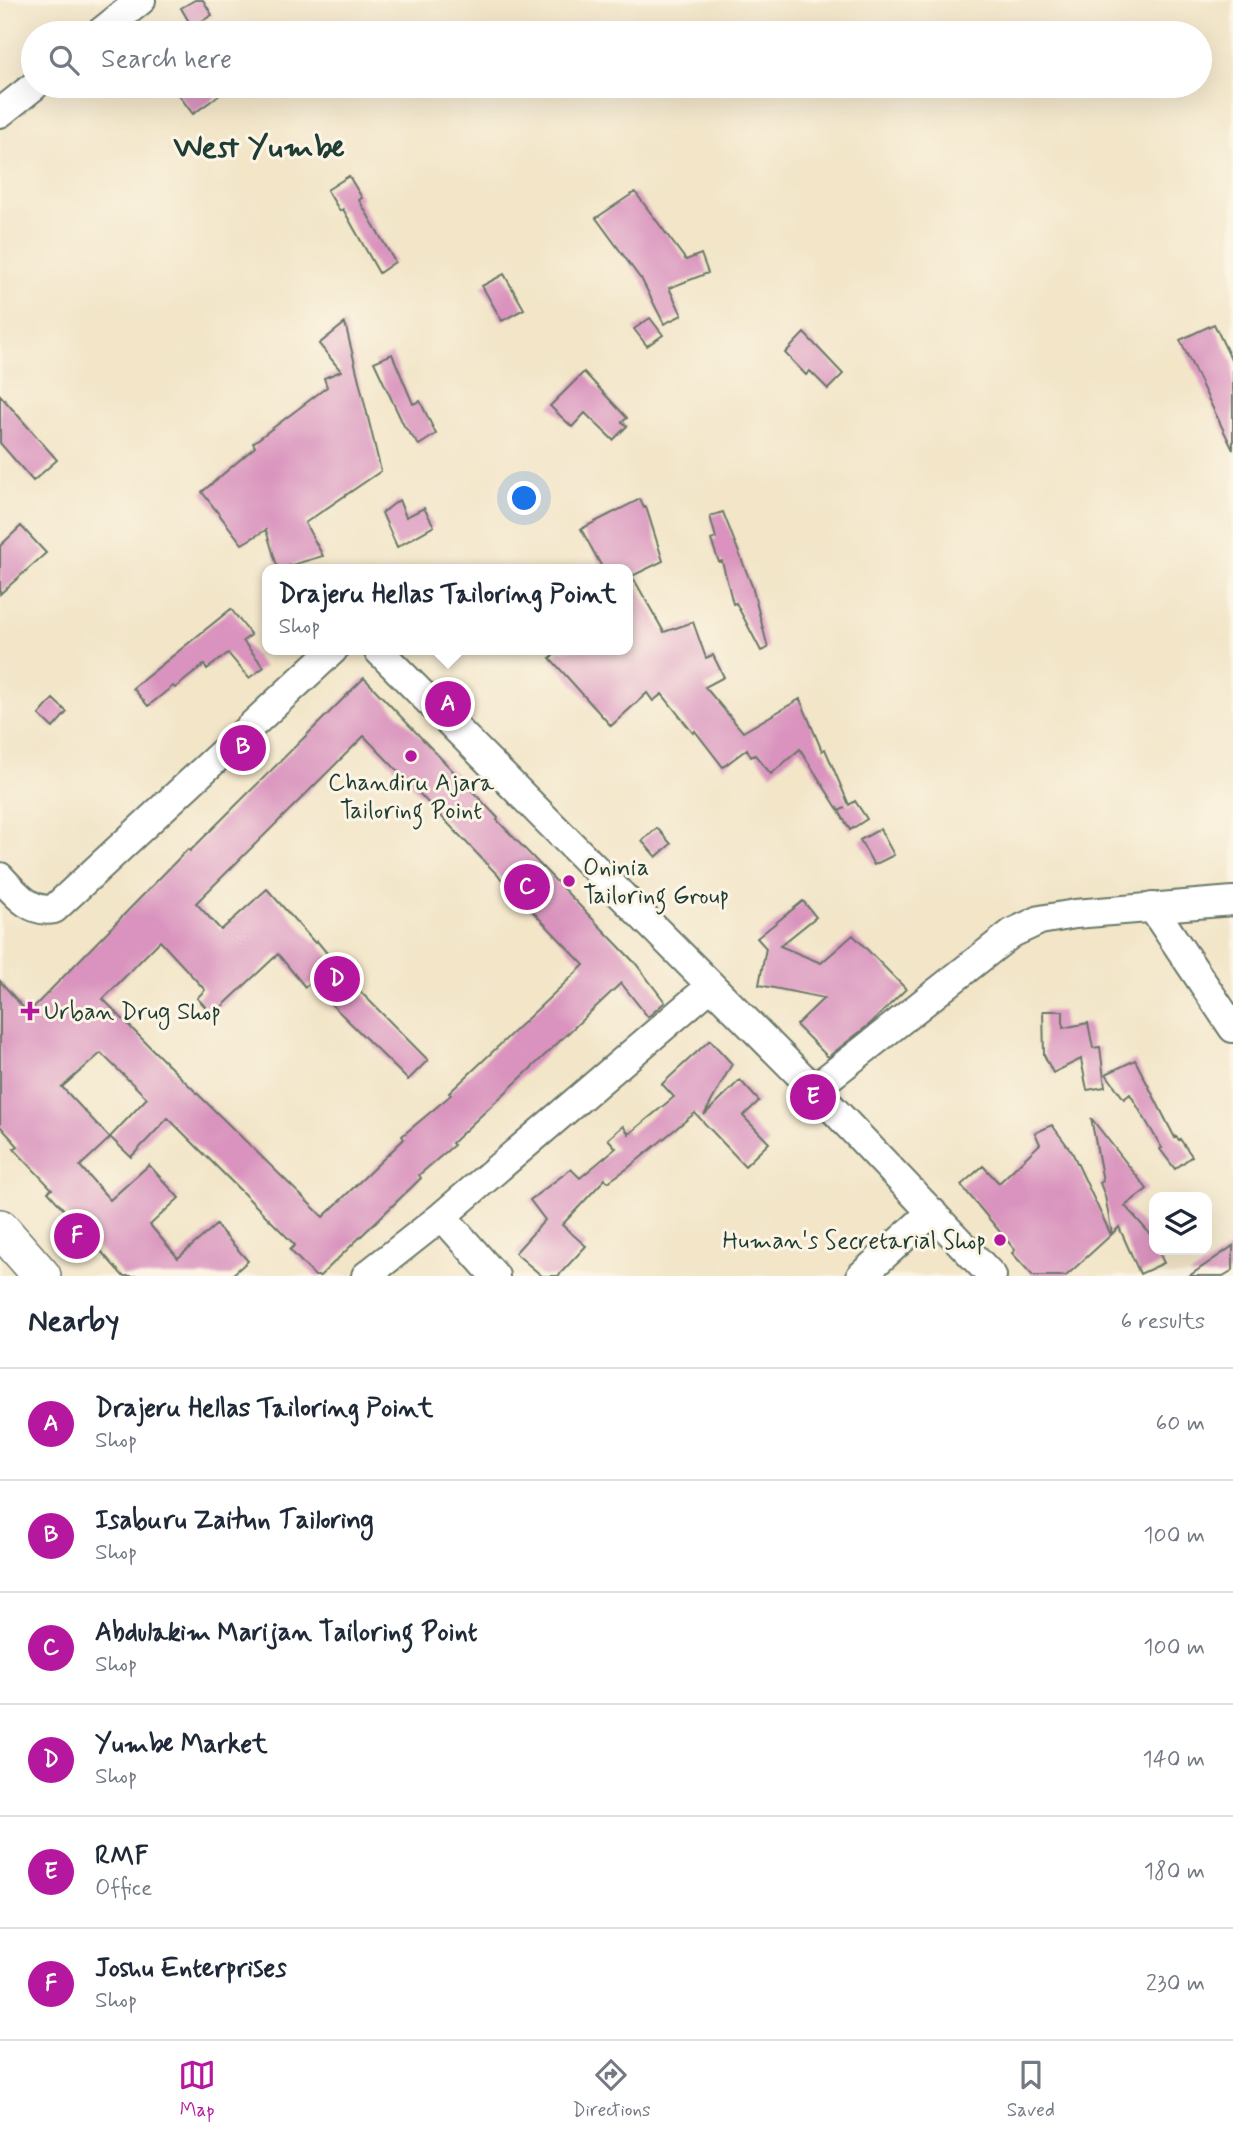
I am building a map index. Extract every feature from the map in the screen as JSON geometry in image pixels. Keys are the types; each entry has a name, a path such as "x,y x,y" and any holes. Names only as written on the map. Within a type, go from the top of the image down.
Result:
{"main road":[{"path":"0,1228 42,1276"}],"street":[{"path":"115,21 141,0"},
{"path":"0,113 21,96"},
{"path":"0,877 32,906 45,910 54,909 328,655"},
{"path":"383,655 814,1089 992,1276"},
{"path":"814,1089 1012,933 1040,920 1075,914 1233,901"},
{"path":"1152,907 1233,1028"},
{"path":"366,1276 442,1216 711,986"},
{"path":"861,1276 932,1213"},
{"path":"442,1216 495,1276"}],"building":[{"path":"195,0 203,0 212,15 202,21 189,21 181,8"},
{"path":"181,98 215,98 193,114"},
{"path":"349,176 362,198 359,200 395,262 379,273 343,209 340,211 327,190"},
{"path":"635,192 686,260 701,254 708,273 669,288 682,315 664,324 641,278 596,218"},
{"path":"504,274 524,309 502,321 482,286"},
{"path":"650,318 663,335 647,346 634,329"},
{"path":"345,323 381,471 305,523 323,556 295,564 276,564 266,530 242,544 202,492 255,447 253,443 327,387 324,378 341,371 319,344"},
{"path":"1214,324 1233,363 1233,450 1180,340"},
{"path":"804,333 843,374 828,389 810,371 806,375 785,353"},
{"path":"392,354 413,404 420,401 436,434 419,445 404,426 374,362"},
{"path":"584,372 627,418 622,422 627,426 613,440 585,413 572,427 550,406"},
{"path":"0,395 57,460 33,481 0,443"},
{"path":"640,499 644,508 646,507 663,561 633,576 633,564 600,564 581,529"},
{"path":"399,500 406,517 424,508 434,526 397,547 382,513"},
{"path":"723,512 752,586 768,648 761,651 736,603 733,604 722,561 719,562 711,540 716,538 710,516"},
{"path":"21,526 46,553 0,594 0,546"},
{"path":"633,578 664,632 693,622 706,658 713,655 724,677 705,687 743,732 800,699 849,805 855,801 867,819 850,830 800,749 771,774 755,755 751,757 747,749 723,767 662,694 653,701 647,693 611,726 550,658 554,655 633,655"},
{"path":"231,609 251,635 243,641 264,667 249,678 228,653 207,669 204,665 148,706 133,688"},
{"path":"364,678 636,964 665,1002 648,1017 621,983 452,1143 454,1145 419,1175 421,1178 320,1276 315,1276 290,1250 295,1245 168,1118 131,1157 110,1137 147,1098 101,1053 62,1087 110,1138 80,1166 110,1200 149,1165 179,1198 150,1225 178,1258 216,1225 248,1261 231,1276 123,1276 48,1192 52,1189 14,1149 18,1146 0,1126 0,981 28,1013 188,849 190,851","holes":["364,736 584,965 449,1093 451,1095 402,1136 404,1139 323,1217 103,999 160,941 205,990 197,998 213,1015 278,954 305,987 310,983 408,1080 428,1060 333,964 335,963 317,941 315,943 267,889 221,930 196,903"]},
{"path":"53,699 67,712 53,728 39,715"},
{"path":"657,828 671,844 656,857 642,841"},
{"path":"880,829 894,855 874,865 860,840"},
{"path":"803,901 816,917 780,946 821,963 853,935 906,989 870,1024 828,1057 796,1025 824,998 759,985 766,948 757,938"},
{"path":"1043,1011 1063,1011 1063,1028 1088,1023 1093,1048 1100,1047 1105,1087 1087,1090 1081,1059 1053,1073 1044,1055"},
{"path":"710,1040 732,1064 704,1115 740,1080 759,1101 743,1116 769,1143 745,1166 695,1113 628,1168 608,1182 605,1179 562,1225 586,1246 558,1276 542,1276 515,1253 545,1220 530,1200 571,1169 580,1178 616,1148 608,1139 623,1126 629,1134 674,1097 662,1084"},
{"path":"1135,1060 1175,1138 1180,1139 1192,1156 1175,1169 1160,1149 1162,1148 1130,1094 1124,1099 1106,1074"},
{"path":"1091,1118 1147,1189 1125,1206 1149,1233 1149,1255 1160,1255 1164,1263 1140,1274 1119,1227 1112,1234 1100,1183 1103,1181"},
{"path":"1052,1125 1072,1152 1111,1235 1066,1276 1033,1276 1012,1253 1015,1250 961,1185 983,1166 999,1183 1040,1144 1035,1133"},
{"path":"1233,1246 1233,1270 1223,1276 1189,1276"}],"place":[{"name":"Drajeru Hellas Tailoring Point","path":"448,704"},
{"name":"Isaburu Zaitun Tailoring","path":"243,748"},
{"name":"Chandiru Ajara Tailoring Point","path":"411,756"},
{"name":"Oninia Tailoring Group","path":"569,881"},
{"name":"Abdulakim Marijan Tailoring Point","path":"527,887"},
{"name":"Yumbe Market","path":"337,979"},
{"name":"Urban Drug Shop","path":"30,1011"},
{"name":"RMF","path":"813,1097"},
{"name":"Joshu Enterprises","path":"77,1236"},
{"name":"Human's Secretarial Shop","path":"1000,1240"}],"district":[{"name":"West Yumbe","path":"259,146"}]}
